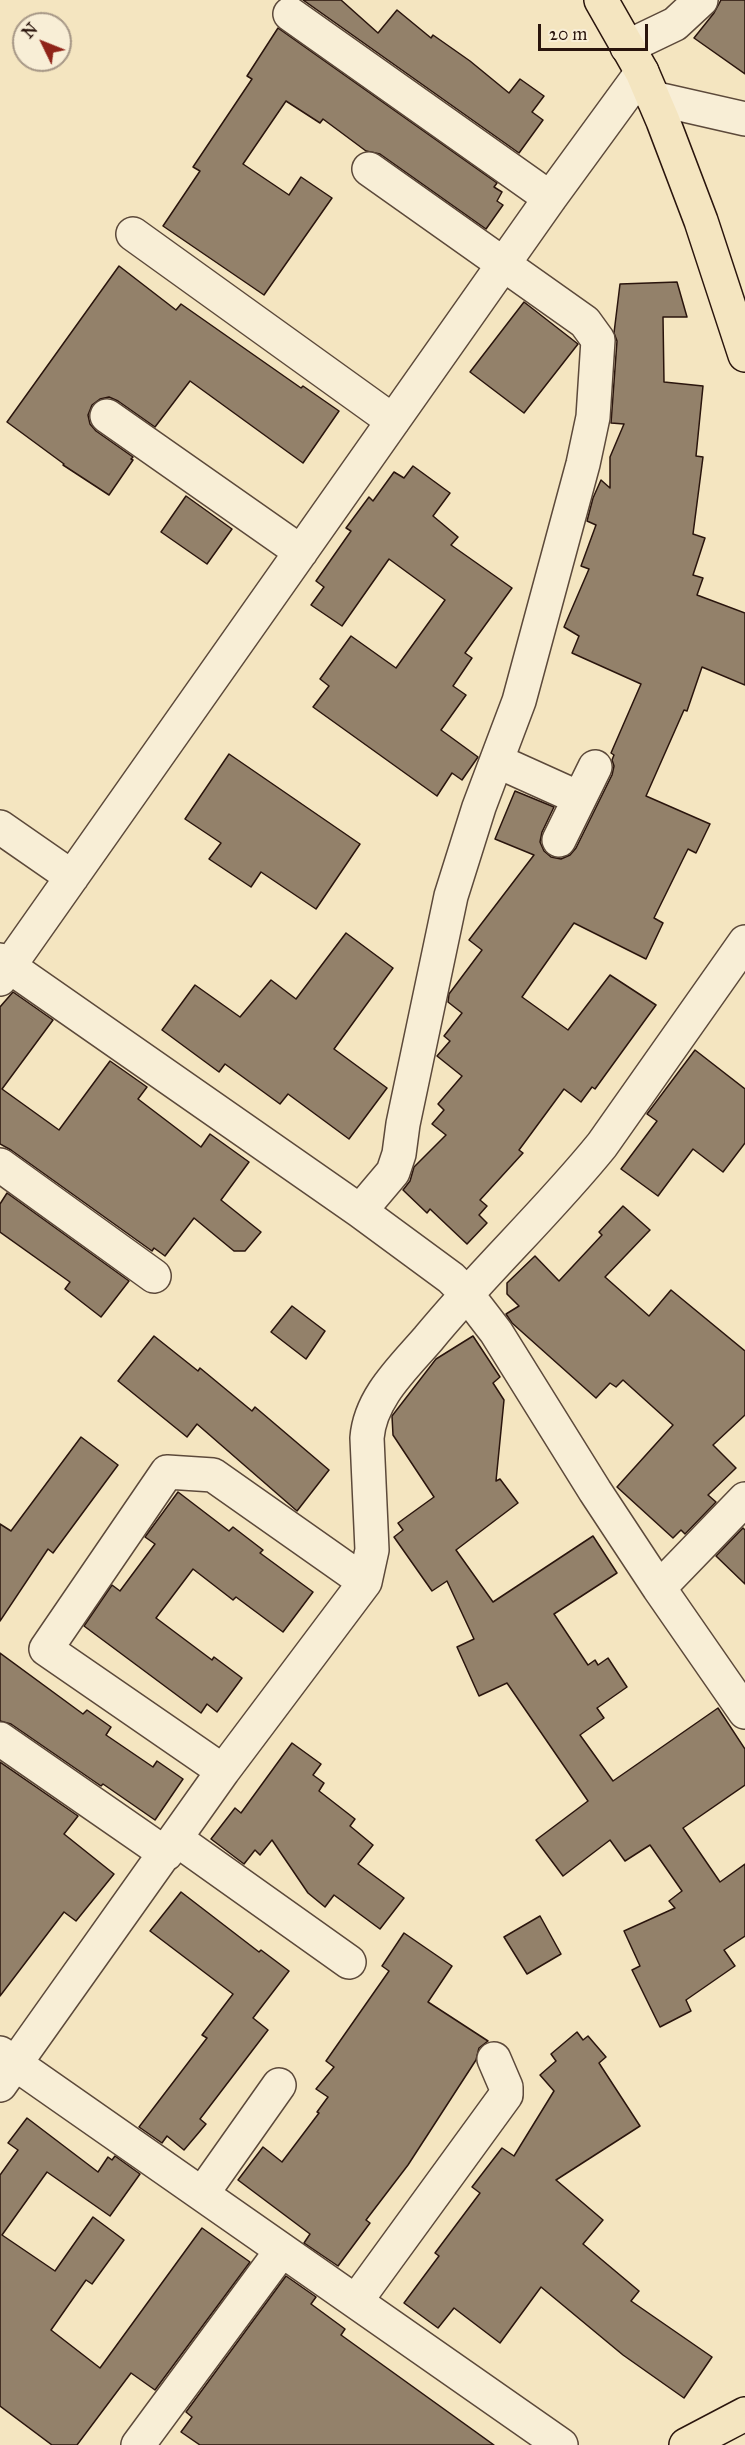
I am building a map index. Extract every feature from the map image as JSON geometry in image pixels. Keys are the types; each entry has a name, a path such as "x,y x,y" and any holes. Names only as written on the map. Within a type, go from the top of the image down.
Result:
{"main road":[{"path":"601,0 641,72 701,221 745,355"},
{"path":"686,2445 745,2414"}],"street":[{"path":"701,0 675,24 72,877 3,968 360,1211 451,1278 466,1293 496,1332 595,1491 745,1712"},
{"path":"290,14 550,198"},
{"path":"641,72 745,118"},
{"path":"360,1211 393,1172 399,1154 403,1124 451,896 479,807 519,701 583,464 593,417 598,340 585,322 369,169"},
{"path":"133,234 393,421"},
{"path":"107,416 301,552"},
{"path":"497,761 579,798"},
{"path":"559,840 595,767"},
{"path":"0,828 72,877"},
{"path":"561,2445 202,2194 5,2068 365,1582 372,1550 368,1422 387,1387 466,1293 602,1146 745,942"},
{"path":"0,1166 154,1276"},
{"path":"223,1771 46,1649 167,1473 213,1475 365,1582"},
{"path":"659,1588 745,1499"},
{"path":"0,1739 171,1846 349,1962"},
{"path":"356,2301 506,2095 506,2087 494,2059"},
{"path":"202,2194 279,2085"},
{"path":"138,2445 282,2250"}],"building":[{"path":"303,0 341,0 378,33 397,10 431,38 433,35 470,61 509,93 520,79 544,96 532,112 543,120 519,153"},
{"path":"721,0 745,0 745,74 694,38 714,13"},
{"path":"278,28 497,183 494,187 502,192 497,201 503,205 486,229 380,154 366,151 323,119 320,123 286,101 243,164 289,195 301,177 332,198 264,295 163,226 200,171 193,167 252,79 247,76"},
{"path":"119,266 176,310 181,304 301,388 303,386 339,411 303,463 190,381 155,427 109,397 100,399 92,405 88,415 90,424 96,431 133,457 109,495 63,465 7,422"},
{"path":"677,282 687,317 663,317 664,382 703,386 696,456 703,457 693,534 705,538 693,575 703,578 697,595 745,613 745,685 702,667 687,711 684,710 646,796 710,824 696,853 688,849 654,918 663,923 646,959 574,923 522,997 568,1030 610,975 656,1005 595,1089 592,1087 581,1102 564,1089 519,1150 523,1153 480,1200 487,1206 479,1215 487,1223 467,1244 430,1209 427,1213 403,1190 410,1181 414,1167 446,1135 432,1124 444,1110 438,1104 462,1076 437,1056 450,1041 444,1036 462,1013 448,1002 449,994 482,950 469,940 534,855 495,839 515,791 554,807 542,832 540,842 544,851 551,857 561,859 570,855 576,848 612,775 614,755 611,753 641,684 572,653 579,636 564,627 589,569 581,566 596,525 587,521 593,498 601,480 610,488 610,457 624,424 611,423 617,341 614,333 620,284"},
{"path":"524,302 578,344 524,413 470,372"},
{"path":"413,466 450,493 433,516 458,537 451,545 512,588 465,653 472,658 453,686 466,695 441,730 478,757 462,780 452,773 437,796 313,707 329,686 320,679 351,636 396,668 445,600 389,559 342,626 311,605 324,587 316,581 351,531 346,528 369,497 373,501 394,472 404,478"},
{"path":"186,496 232,529 207,564 161,532"},
{"path":"229,754 360,844 316,909 261,872 251,887 209,859 221,843 185,819"},
{"path":"346,933 393,968 334,1049 387,1088 349,1139 288,1094 280,1104 225,1064 219,1072 162,1030 195,985 240,1017 271,980 296,999"},
{"path":"13,992 53,1020 2,1089 59,1130 110,1061 147,1087 138,1099 201,1147 210,1134 249,1162 221,1200 261,1232 245,1251 234,1251 194,1218 165,1256 154,1248 152,1251 0,1144 0,1007"},
{"path":"695,1050 745,1089 745,1143 723,1172 693,1149 658,1196 621,1169 657,1121 647,1114"},
{"path":"7,1193 129,1281 101,1317 65,1289 70,1282 0,1232 0,1204"},
{"path":"623,1206 650,1230 605,1277 649,1316 671,1290 745,1351 745,1415 713,1445 736,1468 708,1495 716,1502 685,1534 681,1530 673,1538 617,1487 673,1425 623,1380 616,1387 610,1383 596,1398 512,1323 506,1314 519,1306 507,1294 507,1283 535,1256 559,1281 602,1235 599,1232"},
{"path":"292,1306 325,1331 306,1359 271,1332"},
{"path":"154,1336 198,1371 200,1368 252,1411 255,1407 329,1470 297,1511 197,1424 187,1437 118,1381"},
{"path":"473,1336 500,1377 493,1383 504,1400 496,1481 500,1479 518,1503 456,1550 493,1602 593,1536 617,1573 554,1614 588,1665 595,1660 598,1665 608,1658 627,1687 597,1708 604,1718 580,1735 613,1781 718,1708 745,1749 745,1785 683,1828 720,1882 745,1864 745,1936 724,1950 735,1966 686,2000 691,2011 660,2027 632,1970 640,1966 624,1931 675,1908 669,1901 682,1891 650,1845 625,1861 610,1840 563,1876 536,1840 588,1801 507,1683 479,1696 457,1647 474,1639 447,1581 432,1591 394,1537 403,1530 398,1523 434,1497 393,1435 392,1416 436,1359"},
{"path":"81,1437 118,1465 53,1553 48,1549 0,1621 0,1524 11,1531"},
{"path":"178,1492 229,1531 233,1527 263,1550 260,1553 313,1592 283,1632 236,1597 233,1600 193,1569 156,1618 212,1660 214,1657 242,1678 217,1712 207,1704 201,1713 84,1626 112,1585 120,1591 155,1544 145,1537"},
{"path":"743,1528 745,1530 745,1584 716,1556"},
{"path":"0,1653 83,1714 87,1710 111,1727 106,1735 153,1767 157,1761 183,1779 155,1820 11,1724 0,1721"},
{"path":"292,1743 321,1764 313,1775 324,1783 319,1791 355,1819 350,1826 373,1845 358,1864 404,1898 380,1929 334,1895 325,1907 308,1893 272,1840 260,1855 255,1850 244,1864 211,1839 235,1808 241,1813"},
{"path":"0,1762 78,1816 64,1834 114,1874 76,1921 64,1912 0,1996"},
{"path":"181,1892 259,1952 261,1950 289,1971 253,2018 268,2030 200,2119 206,2124 184,2150 167,2136 162,2143 139,2127 207,2038 202,2035 233,1994 150,1931"},
{"path":"540,1916 561,1954 527,1974 504,1937"},
{"path":"404,1933 452,1966 428,2002 488,2041 479,2048 476,2060 408,2165 366,2220 370,2223 338,2266 304,2243 310,2234 238,2180 263,2147 282,2162 319,2113 317,2112 328,2097 316,2089 334,2067 326,2061 389,1971 382,1966"},
{"path":"577,2032 583,2040 588,2036 606,2057 599,2063 640,2126 556,2180 603,2220 583,2244 639,2291 631,2301 712,2357 684,2398 623,2355 541,2287 500,2343 454,2308 438,2328 404,2303 439,2256 435,2253 480,2193 472,2187 502,2148 514,2156 554,2091 540,2075 556,2061 551,2054"},
{"path":"27,2118 98,2172 108,2157 112,2160 115,2156 140,2174 110,2216 47,2172 2,2235 55,2271 93,2217 124,2240 92,2284 86,2280 51,2330 100,2368 202,2228 250,2262 155,2390 131,2373 77,2445 52,2445 0,2406 0,2175 18,2150 8,2143"},
{"path":"286,2276 316,2297 311,2304 345,2329 341,2335 494,2445 200,2445 181,2432 192,2417 186,2412"}]}
